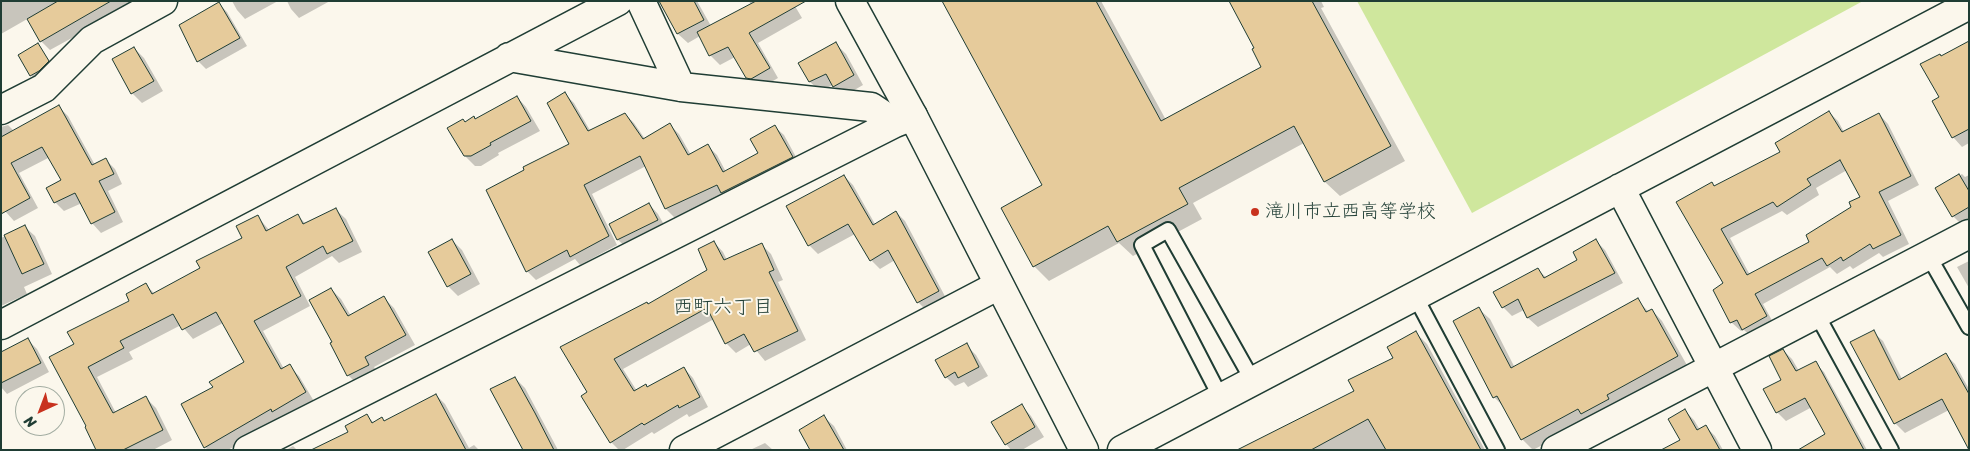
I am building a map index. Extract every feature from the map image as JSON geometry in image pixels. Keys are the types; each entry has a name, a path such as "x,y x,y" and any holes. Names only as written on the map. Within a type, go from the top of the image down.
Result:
{"street":[{"path":"1,110 44,88 92,40 163,1"},
{"path":"1,325 618,1"},
{"path":"641,1 681,87"},
{"path":"850,1 904,120 999,284 1084,450"},
{"path":"1122,450 1968,3"},
{"path":"509,57 681,87 871,107 904,120"},
{"path":"248,450 904,120"},
{"path":"1620,188 1757,450"},
{"path":"1556,450 1969,234"},
{"path":"684,450 999,284"}],"lane":[{"path":"1221,398 1142,245 1168,230 1253,381"},
{"path":"1928,255 1969,327"},
{"path":"1415,296 1497,450"},
{"path":"1816,313 1891,450"}],"green space":[{"path":"1357,1 1863,1 1472,213"}],"building":[{"path":"58,1 111,1 40,42 27,19"},
{"path":"659,1 694,1 704,20 677,34"},
{"path":"756,1 806,1 749,33 770,68 751,79 746,78 728,47 709,56 697,32"},
{"path":"942,1 1096,1 1161,121 1261,67 1252,49 1254,48 1229,1 1312,1 1391,146 1324,182 1294,126 1179,188 1188,204 1117,242 1108,226 1033,267 1001,208 1042,185"},
{"path":"219,2 240,38 197,62 179,25"},
{"path":"1969,41 1969,129 1952,138 1932,101 1939,97 1920,64 1940,54 1941,56"},
{"path":"836,42 854,75 833,87 826,74 809,82 798,63"},
{"path":"38,43 49,61 39,71 30,76 18,55"},
{"path":"134,47 154,81 131,94 112,59"},
{"path":"565,92 588,131 625,113 643,139 670,123 688,155 708,144 723,172 758,153 750,139 775,125 793,157 721,193 717,185 665,209 640,156 584,185 609,236 570,257 567,250 526,272 486,190 524,170 523,167 569,144 547,103"},
{"path":"517,96 531,121 490,143 491,145 471,156 464,156 447,128 463,119 465,122 474,116 475,119"},
{"path":"59,105 92,165 106,158 114,174 99,181 115,212 91,224 75,193 54,203 46,188 61,180 42,147 11,163 30,198 1,214 1,137"},
{"path":"1829,111 1842,132 1879,113 1911,176 1879,192 1901,235 1873,249 1870,244 1843,261 1841,257 1827,266 1822,258 1755,294 1767,316 1742,330 1737,320 1730,323 1713,290 1723,283 1676,202 1712,182 1714,186 1780,152 1775,143","holes":["1840,160 1860,197 1849,202 1851,207 1806,235 1809,242 1747,275 1721,229 1773,202 1777,207 1811,185 1807,179"]},
{"path":"1959,174 1969,191 1969,207 1952,217 1935,188"},
{"path":"844,175 873,225 896,211 939,291 917,303 888,250 870,261 848,224 808,246 786,206"},
{"path":"649,203 658,220 617,240 609,224"},
{"path":"336,208 353,241 327,254 323,246 286,267 301,296 254,321 281,369 290,364 306,392 272,412 271,409 204,448 181,404 213,387 209,382 244,362 216,312 182,330 173,314 120,341 124,348 88,367 113,413 146,396 163,430 123,450 96,450 86,426 49,357 74,344 67,332 129,301 126,294 146,283 152,294 200,268 196,261 242,238 236,226 258,215 266,231 298,214 303,224"},
{"path":"25,225 44,264 22,274 4,235"},
{"path":"452,239 471,274 447,287 428,252"},
{"path":"1596,239 1615,273 1527,318 1518,299 1502,308 1493,292 1538,268 1544,278 1577,260 1573,252"},
{"path":"714,241 724,260 762,243 774,270 769,272 798,331 754,352 744,334 725,344 707,308 614,359 634,391 646,384 647,387 684,367 700,397 679,408 678,405 644,425 642,423 610,443 581,396 587,392 560,347 647,302 648,304 707,270 698,249"},
{"path":"331,288 348,316 384,296 406,335 365,357 369,365 347,376 330,343 332,342 309,300"},
{"path":"1638,298 1646,312 1652,309 1678,356 1607,395 1609,399 1581,414 1578,409 1521,440 1497,396 1493,398 1453,321 1479,307 1511,368"},
{"path":"1874,330 1899,380 1946,353 1969,394 1969,450 1942,399 1894,424 1850,342"},
{"path":"1416,331 1481,450 1386,450 1368,419 1311,450 1237,450 1354,391 1348,380 1393,358 1387,347"},
{"path":"28,338 41,363 1,383 1,352"},
{"path":"967,343 979,367 958,378 955,372 945,378 935,360"},
{"path":"1783,349 1796,371 1816,361 1864,450 1798,450 1825,434 1805,398 1776,413 1763,389 1781,380 1769,356"},
{"path":"515,377 554,450 523,450 490,389"},
{"path":"436,394 466,450 311,450 348,432 345,426 367,414 372,423 382,417 384,421"},
{"path":"1022,404 1035,427 1005,445 991,422"},
{"path":"1685,409 1697,430 1706,425 1720,450 1661,450 1680,440 1668,419"},
{"path":"824,415 844,450 810,450 799,430"}],"place":[{"name":"滝川市立西高等学校","path":"1255,212"}],"district":[{"name":"西町六丁目","path":"723,308"}]}
